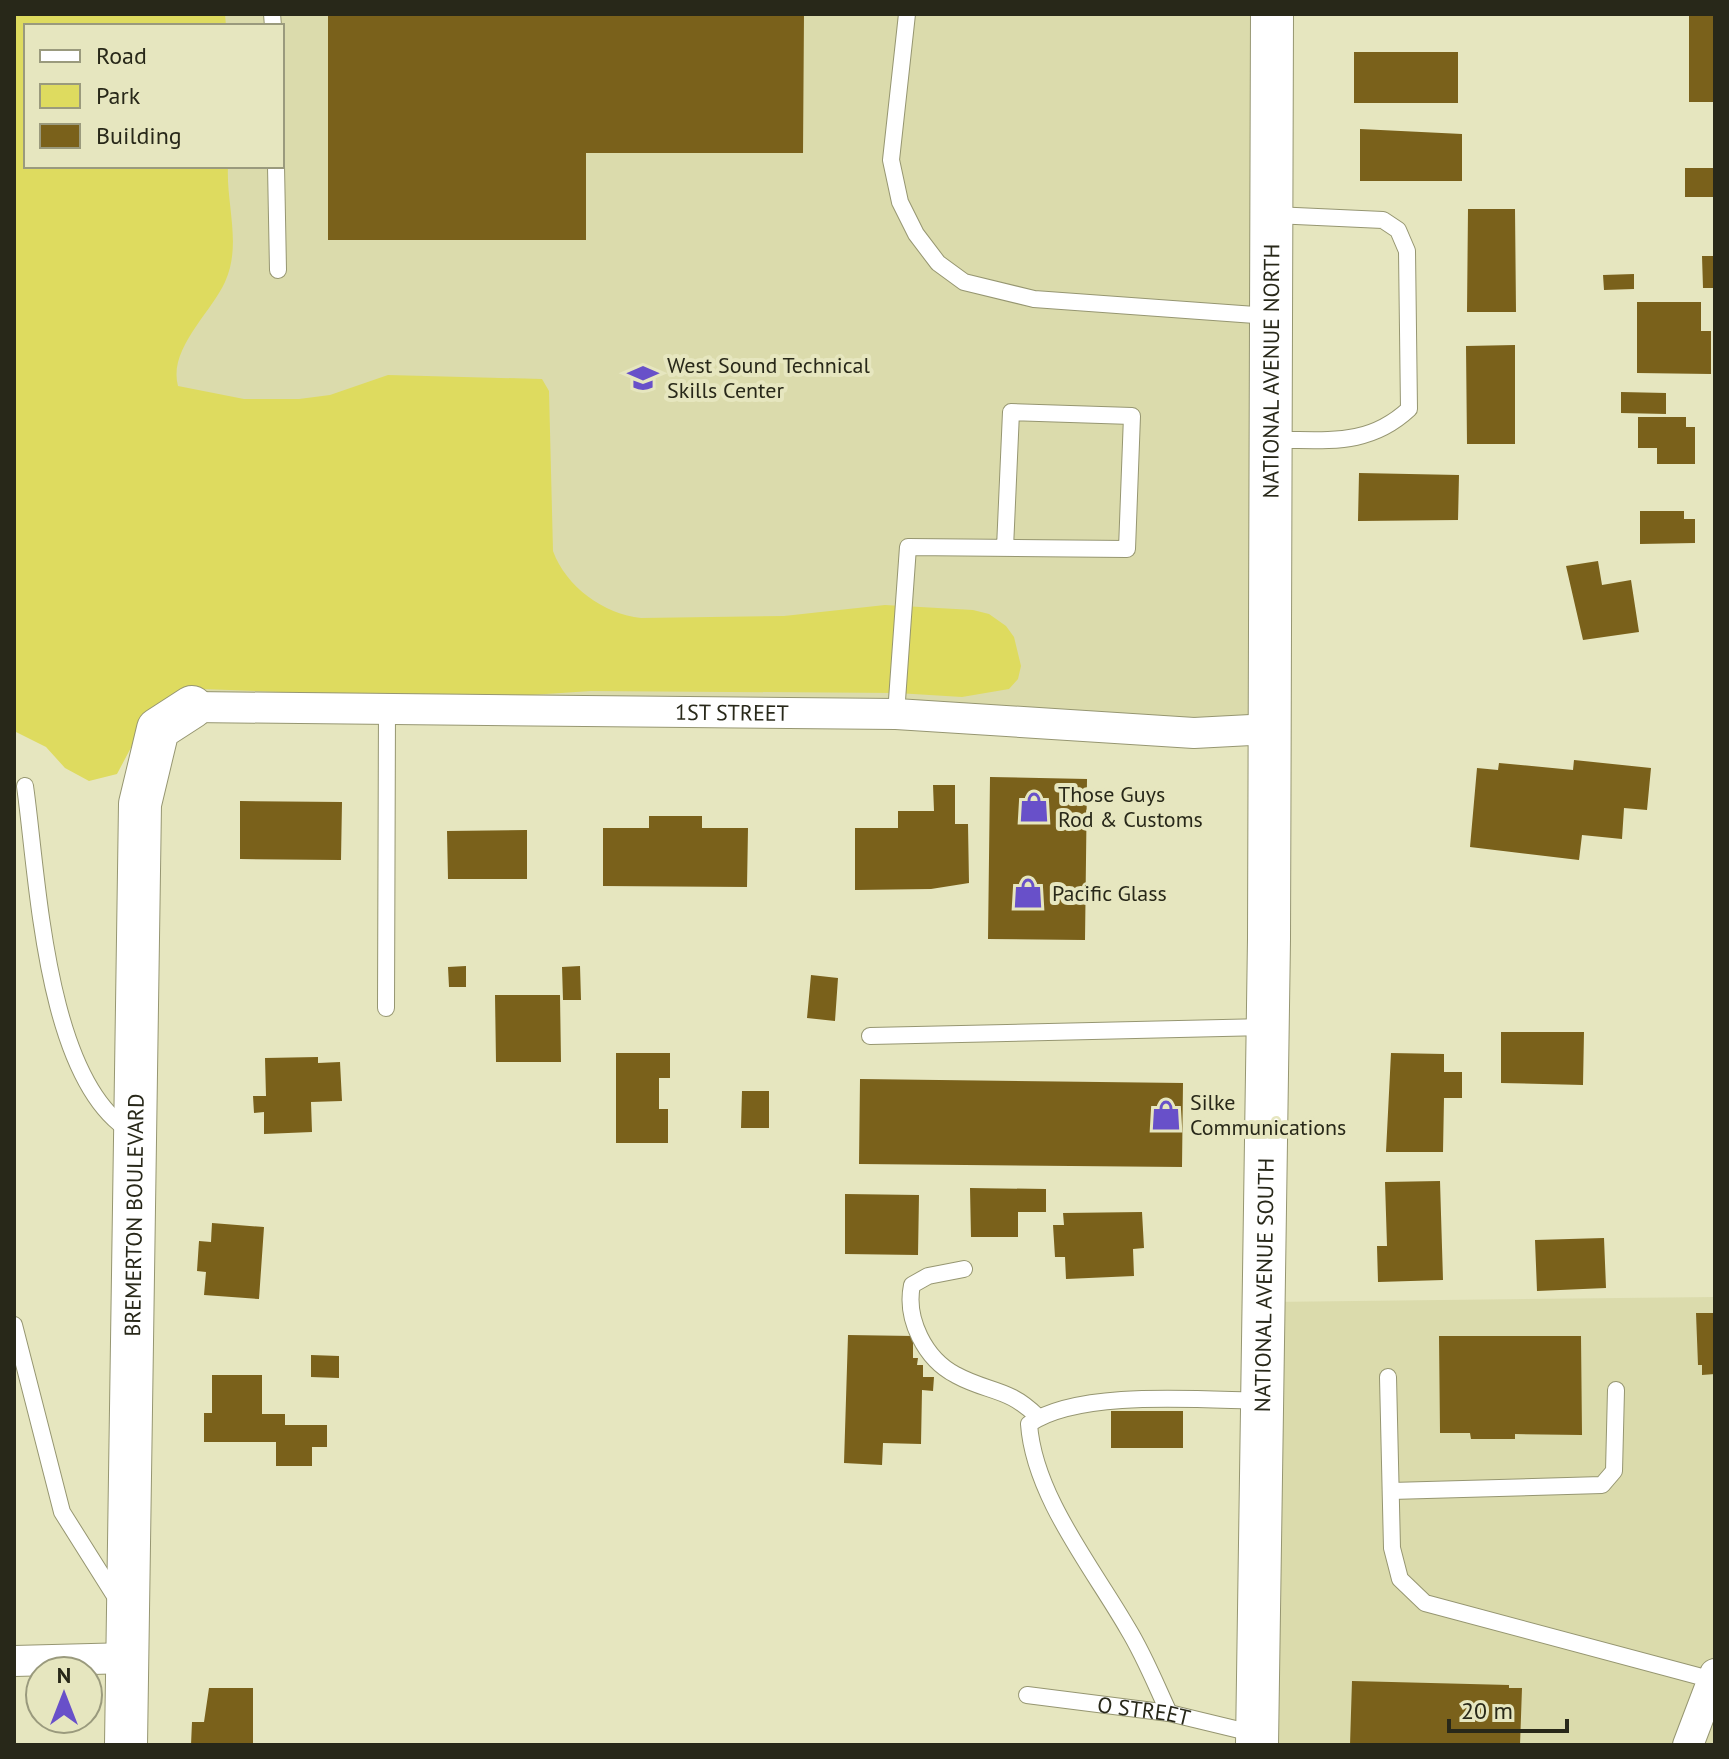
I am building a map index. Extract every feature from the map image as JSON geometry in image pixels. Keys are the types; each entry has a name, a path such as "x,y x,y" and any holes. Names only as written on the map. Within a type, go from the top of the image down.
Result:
{"main road":[{"name":"NATIONAL AVENUE NORTH","path":"1270,729 1272,14"},
{"name":"BREMERTON BOULEVARD","path":"126,1745 130,1639 140,804 158,729 192,707"},
{"name":"NATIONAL AVENUE SOUTH","path":"1257,1740 1270,729"}],"street":[{"name":"1ST STREET","path":"192,707 896,714 1194,733 1270,729"},
{"path":"14,1661 130,1639"},
{"path":"1688,1745 1714,1677"}],"lane":[{"path":"907,14 891,160 900,202 916,234 938,263 964,282 1034,299 1272,316"},
{"path":"276,168 278,270"},
{"path":"1271,440 1357,438 1388,429 1409,409 1407,251 1398,230 1383,220 1272,215"},
{"path":"896,714 908,547 1005,548 1127,549 1132,416 1011,412 1005,548"},
{"path":"386,1008 387,707"},
{"path":"25,786 53,988 65,1034 105,1111 136,1135"},
{"path":"870,1036 1267,1027"},
{"path":"964,1269 928,1276 912,1285 908,1302 918,1335 939,1363 957,1376 1021,1400 1038,1417"},
{"path":"14,1325 62,1512 130,1639"},
{"path":"1388,1377 1392,1548 1400,1579 1425,1603 1714,1677"},
{"path":"1391,1491 1602,1485 1614,1471 1616,1390"},
{"path":"1169,1713 1129,1630 1082,1556 1061,1515 1031,1447 1029,1424 1038,1417 1085,1405 1146,1398 1263,1401"},
{"name":"O STREET","path":"1027,1695 1169,1713 1257,1740"}],"shaded area":[{"name":"West Sound Technical Skills Center","path":"14,14 1272,14 1270,729 14,701"},
{"path":"1715,1297 1715,1745 1257,1745 1265,1302"}],"green space":[{"path":"14,14 225,14 226,24 24,24 24,168 228,168 233,239 230,268 219,294 192,332 179,358 178,386 244,399 299,399 330,395 388,375 542,379 549,391 553,551 567,576 600,605 641,618 784,616 885,605 973,610 989,614 1006,626 1014,637 1021,666 1018,679 1009,689 962,697 897,693 591,691 471,699 203,689 143,725 117,774 89,781 65,768 46,747 14,731"}],"building":[{"path":"328,14 804,14 803,153 586,153 586,240 328,240"},
{"path":"1689,14 1715,14 1715,102 1689,102"},
{"path":"1354,52 1458,52 1458,103 1354,103"},
{"path":"1360,129 1462,134 1462,181 1360,181"},
{"path":"1685,168 1715,168 1715,197 1685,197"},
{"path":"1468,209 1515,209 1516,312 1467,312"},
{"path":"1702,256 1715,256 1715,288 1703,288"},
{"path":"1634,274 1634,289 1604,290 1603,275"},
{"path":"1637,302 1701,302 1701,331 1711,331 1711,374 1637,373"},
{"path":"1515,345 1515,444 1467,444 1466,346"},
{"path":"1621,392 1666,393 1666,414 1621,413"},
{"path":"1638,417 1686,417 1686,427 1695,427 1695,464 1657,464 1657,448 1638,448"},
{"path":"1359,473 1459,475 1458,520 1358,521"},
{"path":"1640,511 1684,511 1684,519 1695,519 1695,543 1640,544"},
{"path":"1598,561 1602,585 1631,580 1639,632 1583,640 1566,566"},
{"path":"1574,760 1651,768 1647,810 1624,808 1622,839 1582,835 1579,860 1470,847 1477,768 1498,770 1499,763 1573,770"},
{"path":"990,777 1087,779 1085,940 988,939"},
{"path":"933,785 955,785 955,824 968,824 969,883 931,889 855,890 855,828 898,828 898,811 934,811"},
{"path":"240,801 342,802 341,860 240,859"},
{"path":"649,816 702,816 702,828 748,828 747,887 603,886 603,828 649,828"},
{"path":"527,830 527,879 448,879 447,831"},
{"path":"466,966 466,987 449,987 448,967"},
{"path":"580,966 581,1000 563,1000 562,967"},
{"path":"811,975 838,978 835,1021 807,1018"},
{"path":"495,995 560,995 561,1062 496,1062"},
{"path":"1501,1032 1584,1032 1583,1085 1501,1083"},
{"path":"616,1053 670,1053 670,1078 659,1078 659,1109 668,1109 668,1143 616,1143"},
{"path":"1391,1053 1444,1054 1444,1072 1462,1072 1462,1098 1444,1098 1443,1152 1386,1152"},
{"path":"318,1057 318,1063 340,1062 342,1101 311,1102 312,1132 264,1134 264,1112 254,1113 253,1096 266,1096 265,1058"},
{"path":"860,1079 1183,1083 1182,1167 859,1164"},
{"path":"742,1091 769,1091 769,1128 741,1128"},
{"path":"1440,1181 1443,1280 1378,1282 1377,1246 1387,1246 1385,1182"},
{"path":"970,1188 1046,1189 1046,1212 1018,1212 1018,1237 971,1237"},
{"path":"845,1194 919,1195 918,1255 845,1254"},
{"path":"1142,1212 1144,1248 1133,1249 1134,1276 1066,1279 1065,1257 1055,1257 1053,1225 1064,1225 1063,1213"},
{"path":"212,1223 264,1227 259,1299 204,1295 206,1272 197,1271 199,1241 211,1242"},
{"path":"1604,1238 1606,1288 1537,1291 1535,1240"},
{"path":"1696,1313 1715,1313 1715,1374 1702,1375 1702,1365 1698,1365"},
{"path":"848,1335 913,1336 913,1358 918,1358 917,1365 923,1365 923,1377 934,1377 933,1391 922,1390 921,1444 883,1443 882,1465 844,1463"},
{"path":"1439,1336 1581,1336 1582,1435 1515,1434 1515,1439 1471,1439 1470,1433 1440,1433"},
{"path":"311,1355 339,1356 339,1378 311,1377"},
{"path":"212,1375 262,1375 262,1414 285,1414 285,1425 327,1425 327,1447 312,1447 312,1466 276,1466 276,1442 204,1442 204,1413 212,1413"},
{"path":"1111,1411 1183,1411 1183,1448 1111,1448"},
{"path":"1352,1681 1509,1685 1509,1688 1522,1688 1520,1745 1350,1745"},
{"path":"209,1688 253,1688 253,1745 191,1745 192,1722 204,1722"}],"place":[{"name":"West Sound Technical Skills Center","path":"643,378"},
{"name":"Those Guys Rod & Customs","path":"1034,807"},
{"name":"Pacific Glass","path":"1028,893"},
{"name":"Silke Communications","path":"1166,1115"}]}
